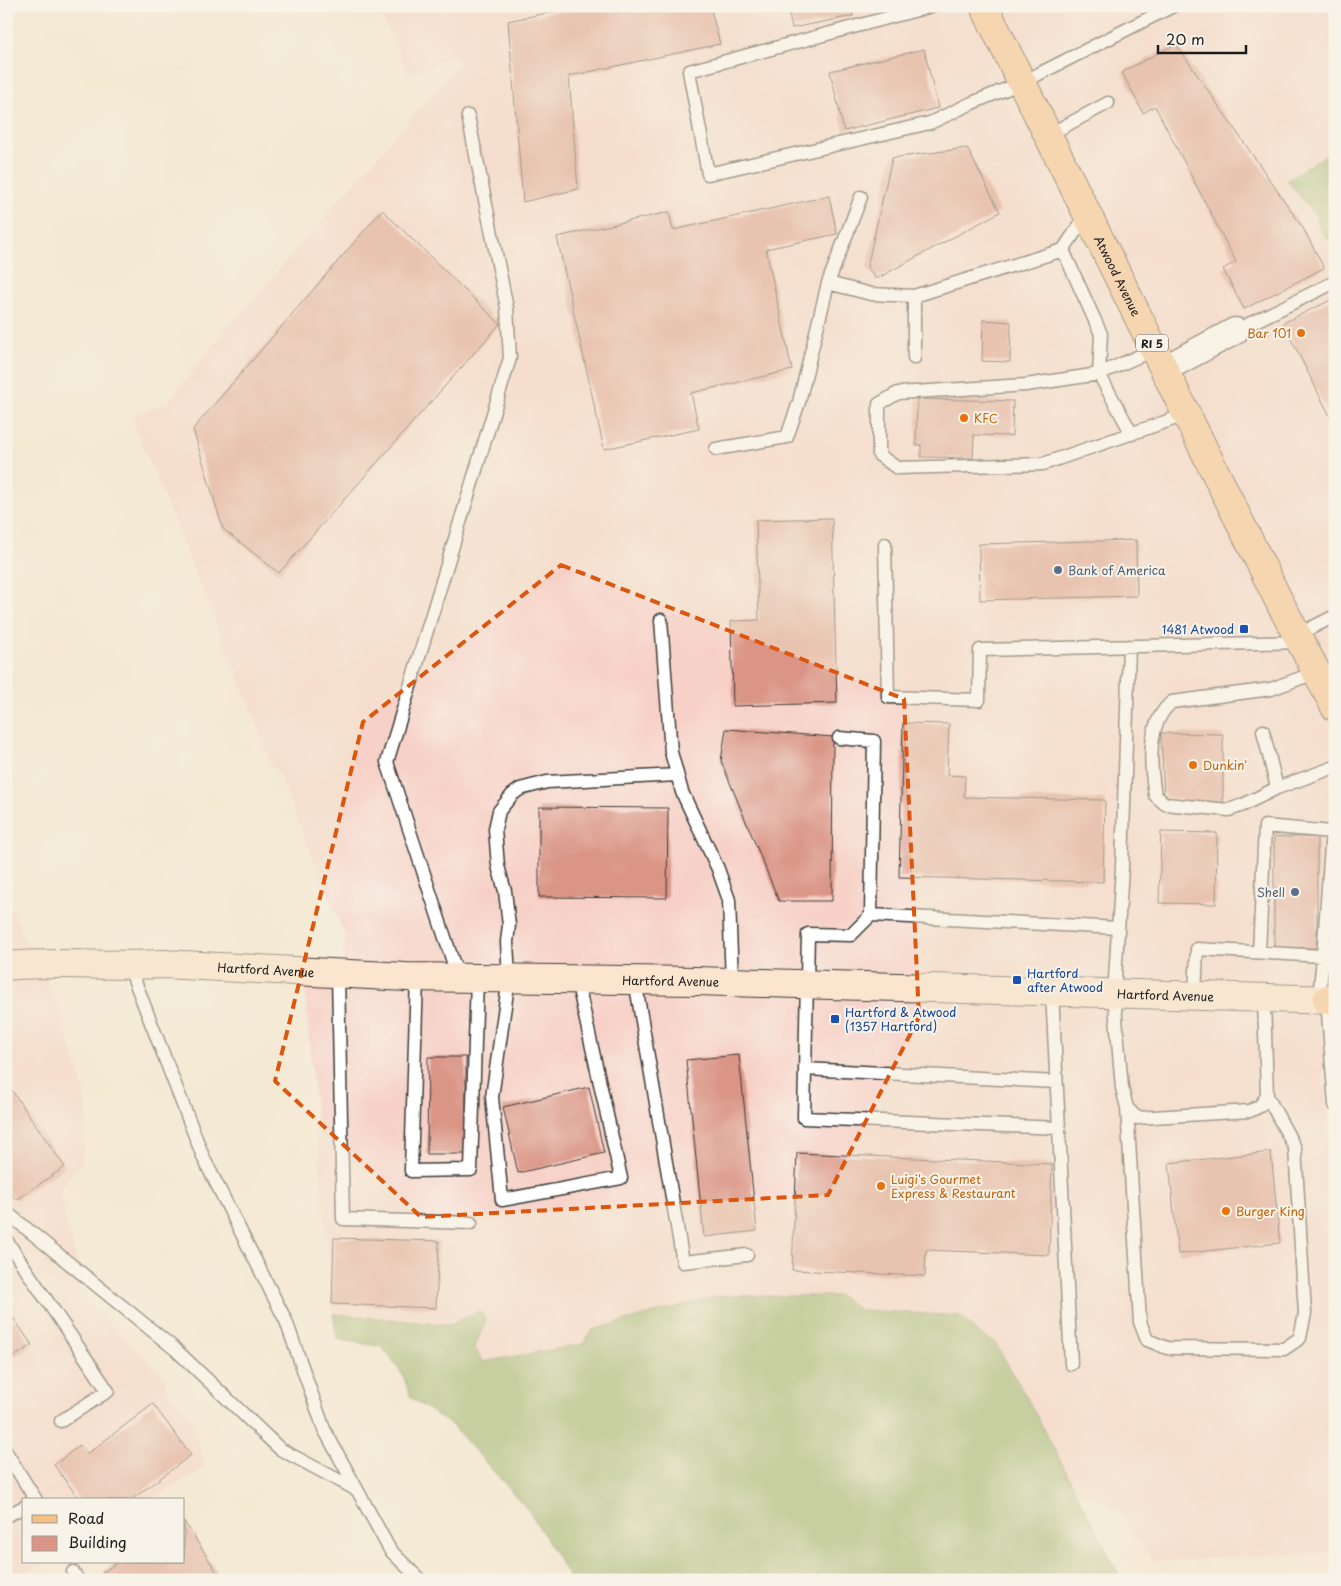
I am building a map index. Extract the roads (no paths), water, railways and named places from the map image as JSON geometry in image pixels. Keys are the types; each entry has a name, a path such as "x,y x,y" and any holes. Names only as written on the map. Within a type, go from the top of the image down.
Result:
{"main road":[{"name":"Atwood Avenue","path":"984,6 1086,214 1335,707"},
{"name":"Hartford Avenue","path":"6,966 38,963 128,966 163,964 418,977 732,982 1195,997 1329,999"}],"street":[{"path":"1159,359 1235,331"}],"lane":[{"path":"932,6 689,71 708,174 930,123 1021,83 1173,6"},
{"path":"1048,135 1108,103"},
{"path":"418,977 411,1171 471,1170 467,978 387,762 510,358 507,308 468,116"},
{"path":"716,449 787,437 799,402 828,283 861,197"},
{"path":"828,283 871,294 914,296 1063,250 1086,214"},
{"path":"1063,250 1101,334 1099,374 1132,434"},
{"path":"1235,331 1335,282"},
{"path":"914,296 914,358"},
{"path":"1159,359 1099,374 1026,385 898,393 879,404 879,455 897,468 1043,464 1188,414"},
{"path":"885,544 888,697 979,700 980,650 1129,646 1299,638 1335,616"},
{"path":"661,620 671,752 677,775 729,900 732,982"},
{"path":"1129,646 1114,994 1122,1088 1127,1108 1140,1322 1148,1340 1167,1348 1284,1349 1300,1338 1305,1313 1295,1148 1267,1096 1264,998"},
{"path":"1324,683 1172,702 1162,710 1155,723 1153,743 1154,788 1158,800 1165,804 1229,810 1244,805 1277,788 1335,767"},
{"path":"1263,730 1277,788"},
{"path":"839,738 874,741 871,915 851,935 808,934 804,1118 1059,1128"},
{"path":"578,980 621,1178 502,1200 492,1097 509,978 505,891 498,866 495,829 499,811 520,789 547,782 677,775"},
{"path":"1260,952 1268,909 1269,872 1265,826 1332,832 1321,914 1323,956 1329,999 1334,1097"},
{"path":"871,915 1118,928"},
{"path":"1195,997 1197,949 1323,956"},
{"path":"128,966 204,1159 286,1321 324,1429 390,1550 420,1580"},
{"path":"338,974 343,1219 472,1223"},
{"path":"636,980 683,1262 747,1255"},
{"path":"1052,992 1070,1364"},
{"path":"806,1068 1056,1082"},
{"path":"1127,1108 1137,1118 1250,1112 1260,1106 1267,1096"},
{"path":"6,1212 175,1349 280,1449 358,1490"},
{"path":"6,1240 108,1391 61,1421"},
{"path":"6,1452 35,1498"},
{"path":"6,1516 22,1508"}],"place":[{"name":"Bar 101","path":"1301,333"},
{"name":"KFC","path":"964,418"},
{"name":"Bank of America","path":"1058,570"},
{"name":"1481 Atwood","path":"1244,629"},
{"name":"Dunkin'","path":"1193,765"},
{"name":"Shell","path":"1295,892"},
{"name":"Hartford after Atwood","path":"1017,980"},
{"name":"Hartford & Atwood (1357 Hartford)","path":"835,1019"},
{"name":"Luigi's Gourmet Express & Restaurant","path":"881,1186"},
{"name":"Burger King","path":"1226,1211"}]}
